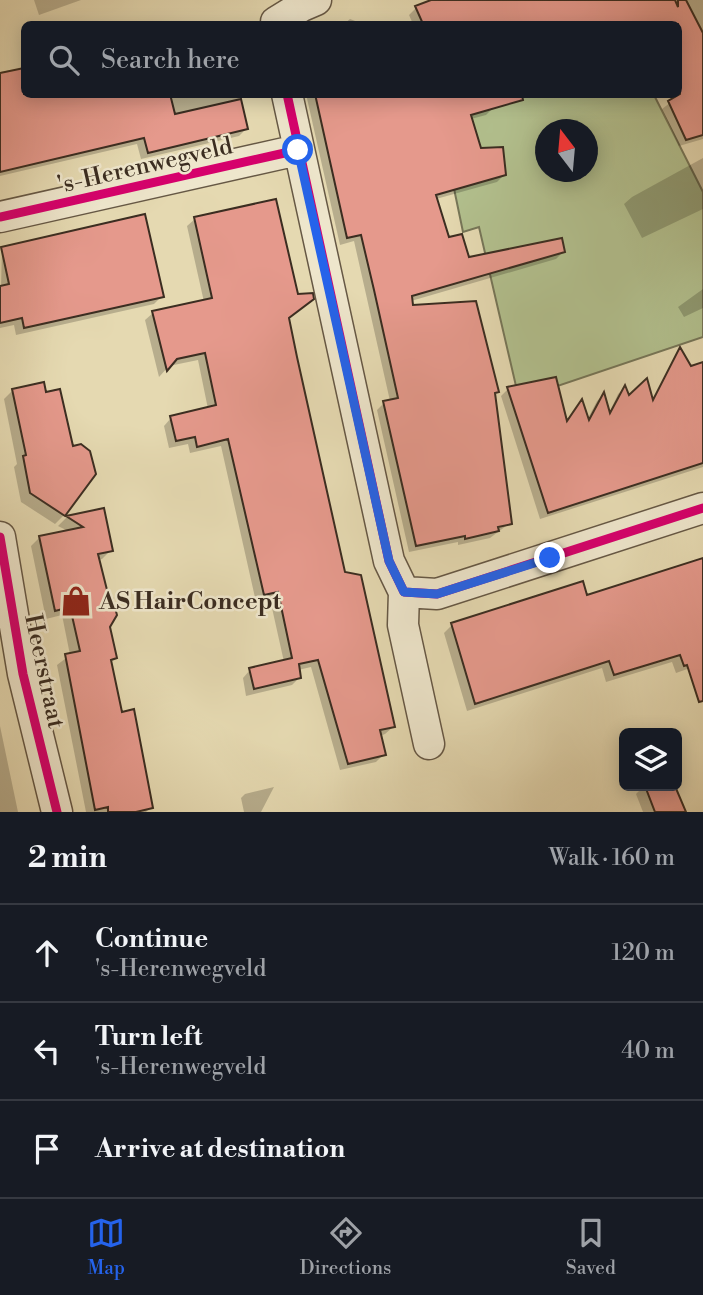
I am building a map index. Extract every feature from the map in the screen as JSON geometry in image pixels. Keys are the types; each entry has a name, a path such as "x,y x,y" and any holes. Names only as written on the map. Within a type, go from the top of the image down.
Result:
{"street":[{"path":"278,21 316,0"},
{"path":"288,98 389,561 404,592 403,625 429,744"},
{"name":"'s-Herenwegveld","path":"0,217 298,150"},
{"path":"404,592 437,594 703,508"},
{"name":"Heerstraat","path":"0,537 23,674 57,812"}],"green space":[{"path":"498,98 656,98 703,192 703,337 519,399 479,227 463,232 440,121"}],"building":[{"path":"431,0 675,0 678,7 678,0 686,0 703,33 703,135 686,140 668,101 682,98 682,21 422,21 415,6"},
{"path":"21,69 21,98 171,98 175,114 241,99 248,129 148,153 144,138 0,172 0,73"},
{"path":"316,98 523,98 471,115 481,148 503,147 506,175 436,195 449,237 462,234 469,257 562,238 565,252 412,296 413,305 476,301 499,392 495,393 512,524 498,527 499,531 465,539 465,536 416,546 383,401 398,398 374,290 361,235 347,238"},
{"path":"276,199 298,294 313,293 314,299 289,318 345,572 361,575 395,727 380,730 386,755 348,764 318,660 299,664 301,678 254,689 249,668 292,658 278,592 264,595 228,439 197,447 195,437 176,441 170,416 216,405 205,353 177,359 167,371 152,311 212,298 194,217"},
{"path":"145,214 164,297 24,328 22,318 0,323 0,286 9,284 1,247"},
{"path":"680,347 691,366 703,362 703,463 548,513 507,387 556,377 567,421 582,399 589,420 604,392 610,413 625,385 629,395 647,378 653,400"},
{"path":"44,382 46,392 60,389 73,446 81,444 90,451 96,474 65,516 30,493 23,456 26,455 12,389"},
{"path":"104,508 113,551 98,554 108,594 112,597 117,615 110,627 117,658 111,660 122,712 134,709 153,808 136,812 108,812 108,807 95,810 65,654 80,651 70,607 55,611 39,536 83,527 66,516"},
{"path":"703,558 703,701 699,702 687,665 684,666 680,655 614,675 609,661 475,704 451,623 583,581 587,595"},
{"path":"647,791 677,791 686,812 655,812"}],"cycle path":[{"path":"288,98 389,561 404,592 437,594 703,508"},
{"path":"0,217 298,150"},
{"path":"0,537 23,674 57,812"}],"place":[{"name":"AS HairConcept","path":"76,601"}],"route":[{"path":"298,150 389,561 404,592 437,594 550,558"}]}
